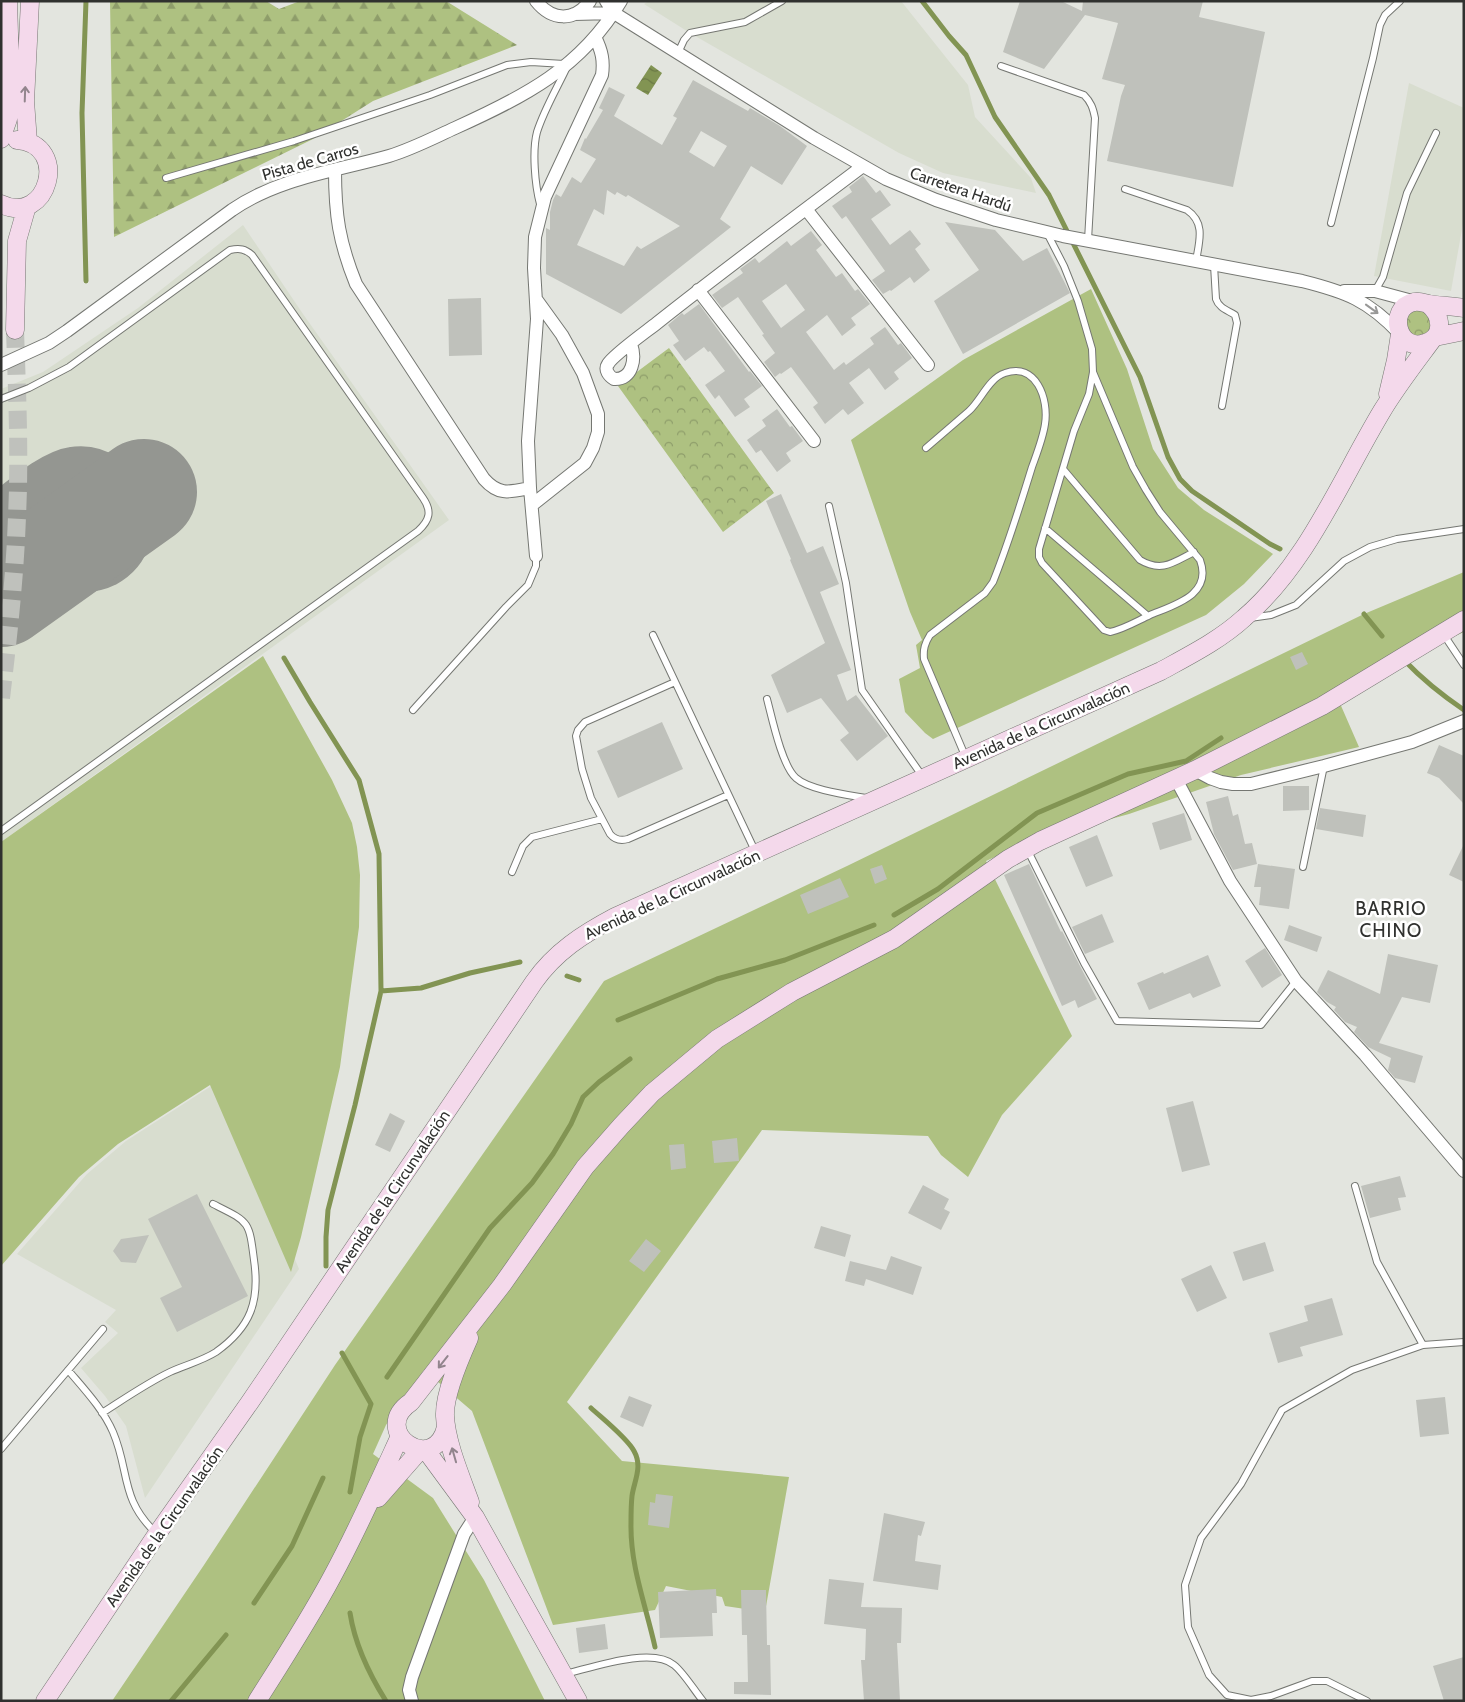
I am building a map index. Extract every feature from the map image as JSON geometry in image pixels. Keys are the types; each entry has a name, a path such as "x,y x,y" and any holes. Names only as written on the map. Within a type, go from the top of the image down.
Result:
{"main road":[{"path":"3,205 12,208 27,206 40,197 46,188 49,178 49,167 45,156 38,148 28,142 14,139 1,141 8,119 11,99 8,1"},
{"path":"28,142 25,101 30,1"},
{"path":"3,205 17,241"},
{"path":"15,330 17,241 27,206"},
{"path":"1382,411 1439,330 1440,322 1438,315 1434,309 1422,303"},
{"path":"1382,411 1396,360 1400,334 1398,327 1400,314 1409,304 1422,303 1464,308"},
{"path":"1400,334 1405,339 1418,344 1464,331"},
{"name":"Avenida de la Circunvalación","path":"45,1701 156,1534 250,1402 543,969 571,943 592,929 1161,671 1203,648 1245,618 1272,591 1311,536 1382,411"},
{"path":"484,1310 455,1371 441,1440 436,1445 423,1449 410,1446 400,1436 397,1429 397,1420 400,1413 411,1402 484,1310 586,1167 620,1126 652,1093 724,1034 792,992 894,939 1008,859 1027,848 1195,770 1322,706 1441,632 1464,620"},
{"path":"411,1402 428,1400 442,1410 475,1517"},
{"path":"257,1701 300,1635 332,1577 400,1436"},
{"path":"423,1449 475,1517 578,1701"},
{"path":"359,1524 423,1449"}],"street":[{"path":"536,1 542,8 557,16 614,13"},
{"path":"574,14 585,7 590,1"},
{"name":"Carretera Hardú","path":"606,1 614,13 863,166 903,186 961,209 996,220 1063,236 1302,281 1339,290 1375,291 1422,303"},
{"name":"Pista de Carros","path":"1,365 49,343 74,327 244,201 276,186 390,156 504,105 568,64 595,37 621,1"},
{"path":"536,556 528,441 537,319 535,237 541,208 550,185 602,75 604,62 595,37"},
{"path":"630,344 698,290 863,166"},
{"path":"335,170 335,202 339,231 345,256 356,284 484,479 497,490 511,491 530,488"},
{"path":"806,209 928,366"},
{"path":"698,290 814,441"},
{"name":"Carretera Hardú","path":"1339,290 1372,308 1400,334"},
{"path":"532,505 584,463 593,448 598,432 598,414 583,373 562,334 536,299"},
{"path":"1195,770 1221,782 1242,785 1251,784 1412,742 1464,721"},
{"path":"1176,778 1230,881 1296,981 1365,1055 1464,1172"},
{"path":"412,1701 409,1690 412,1677 464,1534 475,1517"}],"lane":[{"path":"678,54 684,40 690,34 743,22 782,1"},
{"path":"1330,223 1380,25 1385,15 1400,1"},
{"path":"166,178 294,141 438,92 502,67 531,62 568,64 545,112 537,134 535,148 536,192 541,208"},
{"path":"1001,66 1084,96 1094,109 1095,118 1084,240"},
{"path":"1375,291 1383,277 1408,193 1436,133"},
{"path":"1125,189 1194,214 1200,227 1196,261"},
{"path":"1046,232 1064,266 1078,301 1092,349 1094,372 1133,467 1160,512 1200,560 1203,575 1195,591 1188,599 1114,631 1104,630 1042,563 1039,557 1039,549 1045,528 1074,431 1089,394 1094,372"},
{"path":"1,399 69,367 230,250 238,248 246,250 258,263 423,498 428,506 429,516 426,524 418,531 1,831"},
{"path":"1214,265 1216,299 1221,308 1234,314 1237,323 1222,406"},
{"path":"926,448 969,410 996,378 1004,373 1027,372 1037,383 1045,402 1045,424 1023,498 993,582 985,593 930,635 923,650 924,659 966,759"},
{"path":"1063,469 1140,560 1148,565 1168,566 1194,552"},
{"path":"829,506 846,582 862,690 924,778"},
{"path":"1045,528 1148,616"},
{"path":"1245,618 1271,615 1296,605 1344,561 1370,548 1397,539 1464,529"},
{"path":"412,710 509,604 522,593 528,585 536,566 536,556"},
{"path":"1441,632 1464,665"},
{"path":"653,635 756,854"},
{"path":"675,682 585,722 578,730 576,736 582,769 591,798 613,838 623,840 728,795"},
{"path":"766,699 787,765 796,779 832,791 875,800"},
{"path":"1303,867 1324,766"},
{"path":"512,872 523,846 532,836 602,819"},
{"path":"1027,848 1084,963 1118,1021 1261,1025 1296,981"},
{"path":"1355,1186 1377,1262 1423,1345"},
{"path":"102,1413 166,1374 214,1352 241,1328 250,1315 255,1298 257,1279 250,1233 246,1224 239,1217 213,1204"},
{"path":"1,1449 103,1328"},
{"path":"1366,1701 1327,1681 1312,1681 1271,1696 1251,1700 1227,1695 1209,1675 1188,1627 1185,1585 1201,1538 1241,1484 1282,1410 1352,1370 1423,1345 1464,1342"},
{"path":"68,1370 102,1413 115,1438 129,1495 136,1510 156,1534"},
{"path":"562,1675 632,1658 659,1658 673,1664 703,1701"}],"shaded area":[{"path":"649,1 901,1 968,85 975,117 1031,178 1036,193 943,173 899,153 690,33 644,4"},
{"path":"1409,83 1464,108 1464,218 1451,291 1374,276"},
{"path":"243,225 303,314 449,520 1,842 1,389 43,372 138,308"},
{"path":"219,1081 299,1269 145,1498 126,1426 105,1396 81,1368 118,1333 105,1322 116,1310 17,1254 87,1174 126,1141"}],"green space":[{"path":"110,1 266,1 279,9 300,1 446,1 517,45 373,101 313,139 114,237"},
{"path":"1091,289 1127,369 1153,449 1178,488 1204,510 1273,554 1244,584 1206,615 933,739 905,712 899,679 920,668 916,645 922,640 910,612 851,440 963,360"},
{"path":"1409,310 1428,311 1431,330 1424,336 1410,335 1403,318"},
{"path":"669,348 774,493 723,532 618,386"},
{"path":"1464,572 1464,632 1335,692 1359,747 1241,775 1129,814 1027,842 986,861 1072,1036 1002,1115 968,1177 941,1155 928,1136 762,1130 567,1402 622,1461 789,1477 765,1612 725,1606 722,1597 666,1586 655,1610 553,1625 472,1411 424,1370 386,1425 373,1454 433,1498 484,1580 545,1701 112,1701 335,1365 604,981 847,866 1364,614"},
{"path":"263,656 332,780 352,823 360,875 359,927 340,1067 301,1237 291,1272 210,1085 118,1144 79,1177 1,1266 1,842"}],"water":[{"path":"651,65 662,73 648,95 636,88"}],"building":[{"path":"1020,1 1061,1 1082,11 1083,1 1203,1 1199,17 1265,32 1233,187 1107,161 1125,85 1102,79 1118,23 1085,15 1044,69 1003,52"},
{"path":"693,80 748,111 750,108 780,126 807,146 782,185 751,166 720,219 731,227 621,314 546,274 546,228 550,230 550,212 553,200 556,194 561,197 572,177 581,183 596,159 580,150 585,138 603,110 599,108 609,87 625,95 614,116 662,145 677,118 673,116","holes":["701,131 727,146 714,167 689,152","607,190 615,195 617,192 626,197 628,195 680,226 641,249 637,246 624,266 577,245 594,209 604,215"]},
{"path":"863,176 876,193 880,190 891,205 871,219 890,245 910,230 921,244 915,249 930,270 914,283 910,277 891,291 883,294 872,280 885,271 846,216 842,219 832,206 852,192 849,187"},
{"path":"945,222 995,230 1023,261 1047,248 1070,293 963,354 934,301 979,270"},
{"path":"811,231 822,245 816,250 836,277 842,273 855,291 858,289 870,304 851,318 856,325 842,336 827,315 806,332 834,370 844,362 846,365 874,344 870,338 885,327 898,345 901,343 912,358 894,372 899,379 885,390 869,368 849,383 864,403 848,415 843,409 825,424 813,407 818,403 791,367 775,377 764,362 775,353 738,297 722,308 712,295 743,273 740,269 755,258 759,263 787,241 791,246","holes":["786,284 805,310 781,328 762,301"]},
{"path":"481,298 482,355 449,356 448,299"},
{"path":"699,304 749,372 762,386 744,399 750,407 735,417 719,395 715,399 705,385 725,371 710,351 708,352 704,347 685,361 673,345 679,341 668,325 682,313 684,315"},
{"path":"777,409 803,441 786,453 791,461 777,472 761,450 756,453 747,440 766,426 762,420"},
{"path":"781,494 807,553 823,546 839,584 820,592 851,670 837,675 847,701 856,695 888,736 857,761 840,740 849,733 821,698 787,713 771,675 825,643 766,501"},
{"path":"1302,652 1308,664 1296,670 1290,657"},
{"path":"662,722 683,769 618,798 597,751"},
{"path":"1439,745 1464,756 1464,804 1439,778 1427,773"},
{"path":"1283,786 1309,786 1309,810 1283,811"},
{"path":"1228,796 1233,816 1238,814 1245,844 1252,843 1257,864 1233,870 1214,834 1206,802"},
{"path":"1320,808 1366,815 1363,837 1316,829"},
{"path":"1184,813 1192,840 1160,850 1152,823"},
{"path":"1097,835 1113,876 1086,887 1069,847"},
{"path":"1464,844 1464,882 1449,875"},
{"path":"1029,864 1061,932 1097,999 1078,1008 1075,1000 1062,1006 1004,875"},
{"path":"1258,864 1295,869 1289,909 1259,905 1261,887 1254,887"},
{"path":"882,865 887,879 875,884 870,869"},
{"path":"840,878 849,897 808,914 800,895"},
{"path":"1102,914 1114,942 1085,954 1072,927"},
{"path":"1289,925 1322,937 1317,952 1284,940"},
{"path":"1265,948 1282,975 1262,988 1245,961"},
{"path":"1388,954 1438,965 1430,1003 1402,997 1379,1043 1423,1056 1415,1083 1395,1078 1388,1070 1391,1058 1368,1047 1354,1032 1357,1027 1345,1022 1334,1010 1336,1007 1327,1002 1317,992 1328,970 1380,994"},
{"path":"1208,955 1221,986 1193,998 1190,993 1149,1010 1137,983 1163,972 1164,974"},
{"path":"1193,1101 1210,1165 1182,1172 1166,1108"},
{"path":"390,1113 405,1121 390,1152 375,1145"},
{"path":"737,1138 739,1161 714,1163 712,1141"},
{"path":"684,1144 686,1168 671,1170 669,1145"},
{"path":"1400,1176 1406,1197 1398,1198 1401,1210 1370,1218 1361,1186"},
{"path":"923,1185 949,1199 944,1209 950,1212 941,1230 908,1213"},
{"path":"197,1194 248,1296 177,1332 160,1298 182,1287 148,1219"},
{"path":"821,1226 851,1235 845,1257 814,1248"},
{"path":"149,1235 136,1263 121,1262 113,1251 121,1239"},
{"path":"646,1239 661,1251 644,1272 629,1261"},
{"path":"1265,1242 1274,1271 1243,1281 1233,1252"},
{"path":"891,1256 922,1267 913,1295 866,1279 864,1286 845,1281 850,1261 886,1270"},
{"path":"1211,1265 1227,1298 1197,1312 1181,1279"},
{"path":"1332,1298 1343,1335 1300,1347 1303,1356 1278,1363 1269,1333 1308,1321 1304,1306"},
{"path":"629,1396 652,1405 643,1427 620,1417"},
{"path":"1445,1397 1449,1434 1420,1437 1416,1400"},
{"path":"656,1494 673,1496 669,1528 648,1525 650,1502 655,1503"},
{"path":"884,1513 925,1522 921,1536 918,1535 915,1561 941,1565 938,1590 873,1581"},
{"path":"829,1579 864,1583 861,1607 902,1608 901,1643 897,1643 900,1701 864,1701 861,1660 865,1660 866,1629 824,1624"},
{"path":"716,1589 717,1613 712,1613 713,1636 660,1638 658,1592"},
{"path":"741,1590 766,1590 767,1645 770,1645 771,1695 734,1694 734,1682 748,1682 747,1635 742,1635"},
{"path":"605,1624 608,1649 579,1653 576,1628"},
{"path":"1464,1657 1464,1701 1444,1701 1433,1666"}],"waterway":[{"path":"86,1 82,113 86,281"},
{"path":"922,1 966,55 995,117 1049,195 1140,377 1168,457 1180,479 1192,491 1280,549"},
{"path":"1364,614 1382,636"},
{"path":"284,658 359,780 379,854 381,991 355,1105 328,1210 326,1266"},
{"path":"1405,661 1433,687 1464,710"},
{"path":"894,915 938,889 1037,813 1128,774 1186,761 1221,738"},
{"path":"618,1020 717,979 785,960 874,925"},
{"path":"381,991 421,988 470,973 520,962"},
{"path":"567,976 579,980"},
{"path":"387,1377 490,1228 532,1183 553,1154 571,1124 583,1097 599,1082 630,1059"},
{"path":"342,1353 371,1404 360,1437 350,1492"},
{"path":"591,1408 626,1440 637,1457 638,1468 631,1503 631,1539 639,1586 655,1647"},
{"path":"254,1603 292,1546 323,1478"},
{"path":"350,1613 355,1636 364,1659 386,1701"},
{"path":"171,1701 226,1635"}],"taxiway":[{"path":"1,512 45,480 72,468 91,468 107,476 120,488 128,503 132,520 130,538 121,553 106,566 88,571 50,569 31,572"}],"runway":[{"path":"1,594 144,492"}],"tunnel":[{"path":"1,698 13,585 18,493 15,330"}],"district":[{"name":"BARRIO CHINO","path":"1391,919"}]}
